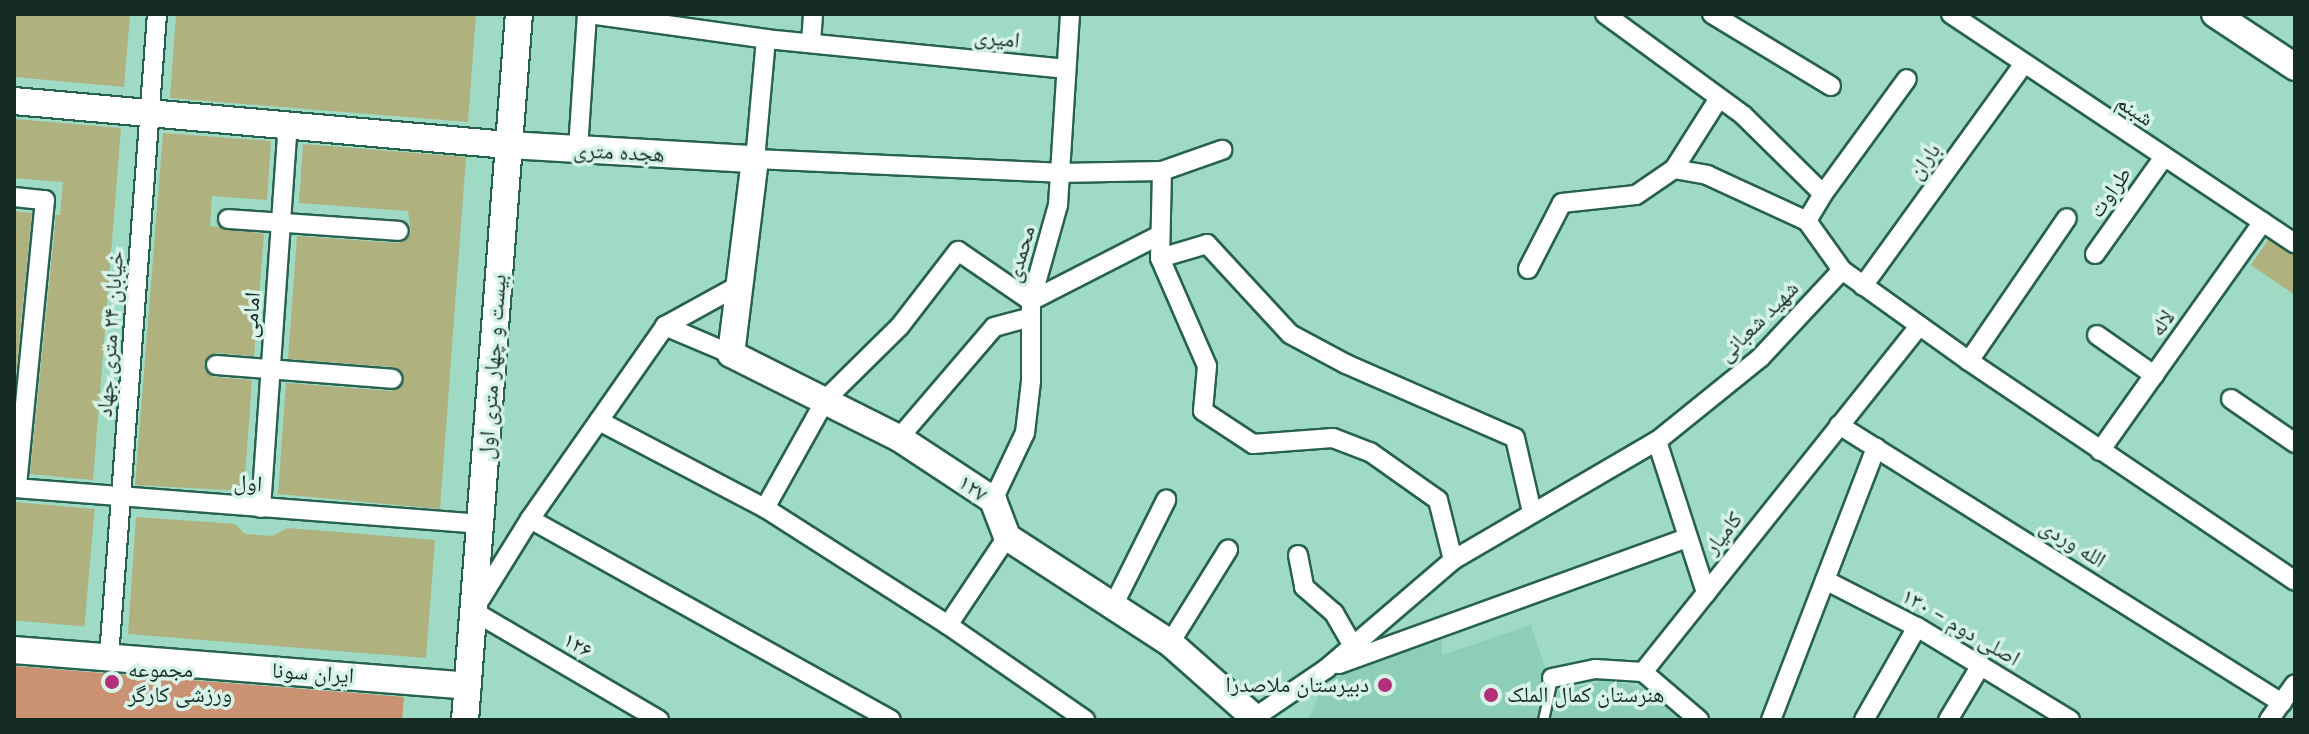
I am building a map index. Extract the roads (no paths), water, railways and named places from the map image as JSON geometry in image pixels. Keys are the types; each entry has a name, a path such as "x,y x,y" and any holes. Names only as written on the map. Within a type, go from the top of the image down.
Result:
{"street":[{"name":"خیابان ۲۴ متری جهاد","path":"109,657 157,14"},
{"name":"بیست و چهار متری اول","path":"465,720 519,14"},
{"name":"امیری","path":"578,149 588,14 766,39 1066,69"},
{"path":"811,43 813,14"},
{"name":"محمدی","path":"993,500 1025,433 1031,381 1031,309 1058,205 1070,14"},
{"path":"1605,14 1743,115 1823,194"},
{"path":"1712,14 1831,86"},
{"name":"شبنم","path":"1951,14 2023,65 2295,243"},
{"path":"2228,18 2295,67"},
{"path":"665,326 731,354 736,287 755,159 766,39"},
{"name":"باران","path":"1863,286 2023,65"},
{"path":"1807,221 1823,194 1907,79"},
{"path":"1528,269 1562,203 1636,195 1674,169 1719,98"},
{"name":"هجده متری","path":"14,101 509,145 1059,173 1162,171 1222,150"},
{"name":"امامی","path":"261,508 288,125"},
{"name":"طراوت","path":"2095,254 2164,157"},
{"path":"1674,169 1707,175 1807,221 1842,270 1863,286 2100,451 2295,581"},
{"path":"1162,171 1160,258 1207,366 1203,411 1253,444 1333,438 1370,452 1438,500 1453,560"},
{"path":"14,197 45,200 23,344 16,488"},
{"path":"1969,361 2067,218"},
{"path":"228,219 399,231"},
{"name":"لاله","path":"2100,451 2263,222"},
{"path":"899,438 994,327 1160,235"},
{"path":"1160,258 1207,244 1290,334 1346,364 1515,438 1532,512"},
{"path":"765,508 826,399 900,326 958,251 1031,309"},
{"name":"شهید شعبانی","path":"1254,719 1326,669 1453,560 1657,441 1760,358 1842,270"},
{"path":"473,611 530,519 665,326 736,287"},
{"name":"کامیار","path":"1643,672 1919,326"},
{"path":"2097,335 2154,375"},
{"name":"۱۲۷","path":"731,354 899,438 993,500 1007,537"},
{"path":"216,365 392,379"},
{"path":"2231,399 2295,443"},
{"path":"599,421 765,508 948,625 1085,720"},
{"name":"الله وردی","path":"1839,425 2282,703"},
{"path":"1657,441 1706,593"},
{"path":"1771,720 1876,448"},
{"name":"اول","path":"16,488 121,499 480,524"},
{"path":"1113,606 1166,500"},
{"path":"530,519 891,720"},
{"path":"948,625 1007,537 1170,643 1254,719"},
{"path":"1326,669 1687,538"},
{"path":"1170,643 1228,550"},
{"path":"1298,555 1304,587 1334,613 1353,646"},
{"name":"اصلی دوم - ۱۳۰","path":"1825,580 1917,627 2070,720"},
{"name":"۱۲۶","path":"473,611 659,720"},
{"path":"1864,720 1917,627"},
{"name":"ایران سونا","path":"14,650 468,686"},
{"path":"1948,720 1981,665"},
{"path":"1552,678 1595,669 1643,672 1699,720"},
{"path":"2269,720 2295,684"}],"lane":[{"path":"1543,720 1552,678"}],"place":[{"name":"مجموعه ورزشی کارگر","path":"112,682"},
{"name":"دبیرستان ملاصدرا","path":"1385,685"},
{"name":"هنرستان کمال الملک","path":"1491,695"}]}
